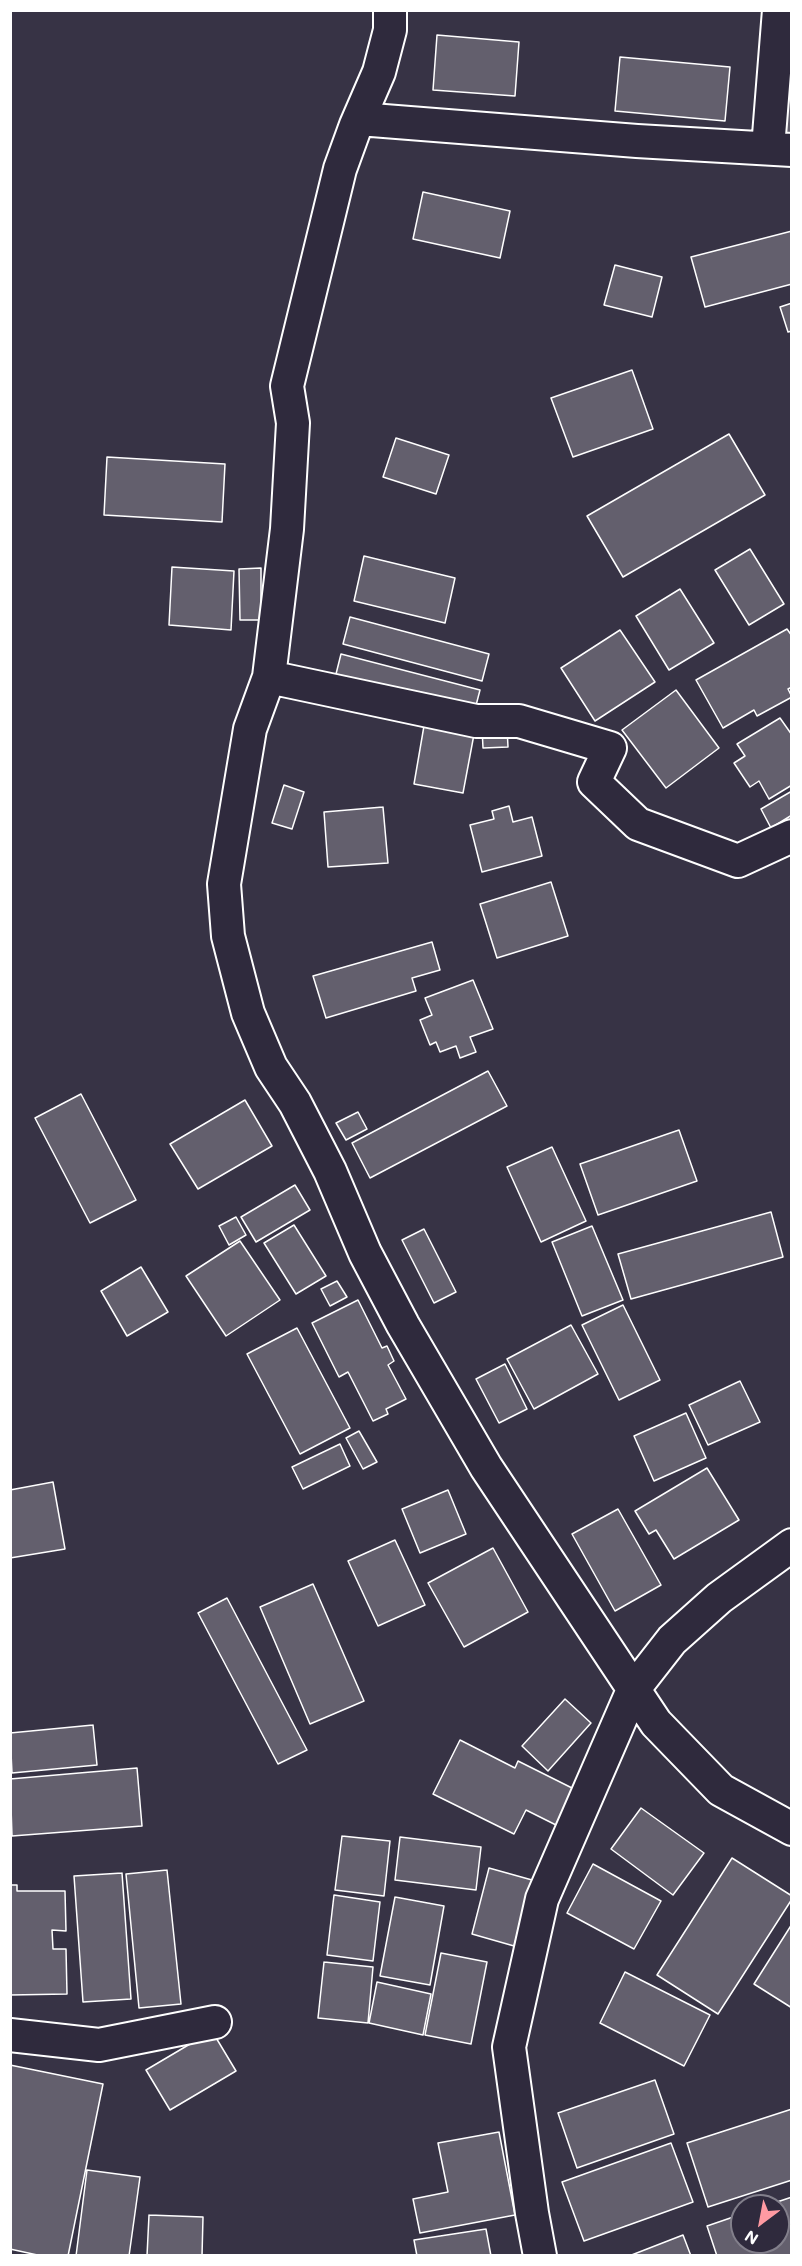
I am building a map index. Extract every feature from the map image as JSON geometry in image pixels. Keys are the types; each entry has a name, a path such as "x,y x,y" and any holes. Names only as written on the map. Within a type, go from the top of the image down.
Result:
{"street":[{"path":"390,10 390,30 379,72 358,119 340,169 287,386 293,423 287,529 269,676 250,729 224,884 228,936 248,1013 270,1067 295,1103 330,1171 365,1253 403,1325 486,1467 656,1723 721,1790 792,1829"},
{"path":"358,119 638,141 780,149 779,10"},
{"path":"269,676 476,721 519,721 610,748 594,782 638,824 738,861 792,836"},
{"path":"540,2256 509,2047 542,1899 633,1690 680,1633 719,1598 792,1545"},
{"path":"10,2035 99,2045 215,2022"}],"building":[{"path":"437,35 519,42 515,96 433,90"},
{"path":"620,57 730,67 725,121 615,111"},
{"path":"792,78 792,142 783,141"},
{"path":"423,192 510,211 500,258 413,239"},
{"path":"792,231 792,284 705,307 691,257"},
{"path":"615,265 662,277 652,317 604,305"},
{"path":"792,303 792,331 788,332 780,307"},
{"path":"632,370 653,429 573,457 551,398"},
{"path":"729,434 765,495 623,577 587,516"},
{"path":"396,438 449,455 436,494 383,477"},
{"path":"107,457 225,464 222,522 104,515"},
{"path":"750,549 784,604 749,625 715,570"},
{"path":"364,556 455,578 445,623 354,601"},
{"path":"172,567 234,571 231,630 169,625"},
{"path":"261,568 261,620 240,620 239,569"},
{"path":"680,589 714,643 669,670 636,616"},
{"path":"350,617 489,654 482,681 343,644"},
{"path":"787,629 792,636 792,687 788,689 792,697 757,716 754,710 723,728 696,680"},
{"path":"620,630 655,682 595,721 561,668"},
{"path":"341,654 480,690 473,717 334,682"},
{"path":"676,690 719,748 666,788 622,730"},
{"path":"780,718 792,735 792,785 769,799 759,781 750,787 734,763 745,756 737,744"},
{"path":"425,720 475,729 463,793 414,784"},
{"path":"507,727 508,747 483,748 482,728"},
{"path":"284,785 304,792 292,829 272,823"},
{"path":"792,791 792,815 771,828 761,809"},
{"path":"509,806 513,822 532,817 542,856 482,872 470,825 494,819 492,811"},
{"path":"383,807 388,863 328,867 324,812"},
{"path":"551,882 568,936 497,958 480,904"},
{"path":"432,942 440,970 412,978 416,991 326,1018 313,976"},
{"path":"473,980 493,1029 470,1037 476,1052 460,1058 456,1046 440,1052 436,1042 430,1045 420,1020 432,1015 425,998"},
{"path":"488,1071 507,1106 370,1178 352,1143"},
{"path":"81,1094 136,1200 90,1223 35,1118"},
{"path":"245,1100 272,1146 198,1189 170,1144"},
{"path":"358,1112 367,1129 346,1140 336,1123"},
{"path":"679,1130 697,1181 598,1215 580,1164"},
{"path":"552,1147 586,1221 541,1242 507,1167"},
{"path":"295,1185 310,1210 256,1242 241,1217"},
{"path":"771,1212 783,1257 631,1299 618,1254"},
{"path":"236,1217 246,1235 229,1245 219,1226"},
{"path":"294,1225 326,1276 296,1294 264,1243"},
{"path":"592,1226 623,1300 582,1316 552,1242"},
{"path":"424,1229 456,1292 434,1303 402,1240"},
{"path":"240,1241 280,1300 226,1336 186,1276"},
{"path":"141,1267 168,1312 127,1336 101,1291"},
{"path":"337,1281 347,1297 330,1306 321,1289"},
{"path":"358,1300 382,1348 387,1346 394,1361 388,1365 406,1399 386,1409 388,1414 373,1421 348,1372 339,1377 312,1323"},
{"path":"623,1305 660,1380 619,1400 582,1325"},
{"path":"571,1325 598,1374 534,1409 507,1359"},
{"path":"297,1328 350,1428 300,1454 247,1354"},
{"path":"505,1364 527,1409 499,1423 476,1379"},
{"path":"740,1381 760,1422 708,1445 689,1405"},
{"path":"686,1413 706,1458 654,1481 634,1436"},
{"path":"359,1431 377,1462 363,1469 346,1438"},
{"path":"340,1444 350,1466 303,1489 292,1467"},
{"path":"707,1468 739,1520 674,1559 656,1530 649,1534 635,1511"},
{"path":"53,1482 65,1549 10,1558 10,1490"},
{"path":"448,1490 466,1534 420,1553 402,1509"},
{"path":"618,1509 661,1585 615,1611 572,1534"},
{"path":"395,1540 425,1605 378,1626 348,1561"},
{"path":"493,1548 528,1612 464,1647 428,1583"},
{"path":"313,1584 364,1701 310,1724 260,1607"},
{"path":"227,1598 307,1750 278,1764 198,1613"},
{"path":"565,1699 591,1723 548,1771 522,1746"},
{"path":"93,1725 97,1765 12,1773 10,1733"},
{"path":"460,1740 515,1768 518,1761 576,1790 558,1826 526,1810 514,1834 433,1794"},
{"path":"137,1768 142,1826 12,1836 10,1779"},
{"path":"641,1808 704,1853 673,1895 611,1849"},
{"path":"342,1836 390,1841 384,1896 335,1890"},
{"path":"400,1837 481,1847 476,1890 395,1880"},
{"path":"732,1858 792,1896 792,1899 718,2014 657,1975"},
{"path":"593,1864 661,1901 634,1949 567,1913"},
{"path":"489,1868 532,1880 514,1946 472,1934"},
{"path":"167,1870 181,2004 139,2008 126,1874"},
{"path":"122,1873 131,1999 83,2002 74,1876"},
{"path":"10,1885 17,1885 17,1891 65,1891 66,1931 52,1930 53,1949 66,1949 67,1994 10,1995"},
{"path":"334,1895 380,1902 373,1961 327,1955"},
{"path":"395,1897 444,1906 430,1985 380,1976"},
{"path":"792,1924 792,2008 754,1984"},
{"path":"441,1953 487,1962 471,2044 425,2035"},
{"path":"324,1962 373,1967 368,2023 318,2018"},
{"path":"625,1972 710,2015 684,2066 600,2023"},
{"path":"377,1982 431,1994 423,2035 369,2023"},
{"path":"212,2031 236,2071 170,2110 146,2070"},
{"path":"10,2065 103,2084 68,2256 42,2256 10,2249"},
{"path":"655,2080 674,2134 577,2168 558,2113"},
{"path":"792,2109 792,2180 748,2194 730,2194 730,2200 708,2207 687,2143"},
{"path":"499,2132 515,2215 420,2233 413,2199 448,2192 438,2143"},
{"path":"671,2143 693,2202 584,2241 562,2182"},
{"path":"87,2170 140,2177 129,2256 76,2256"},
{"path":"792,2197 792,2256 717,2256 707,2226 730,2218 730,2254 790,2254 790,2198"},
{"path":"149,2215 203,2217 202,2256 147,2256"},
{"path":"486,2229 491,2256 417,2256 414,2240"},
{"path":"683,2235 691,2256 629,2256"}]}
